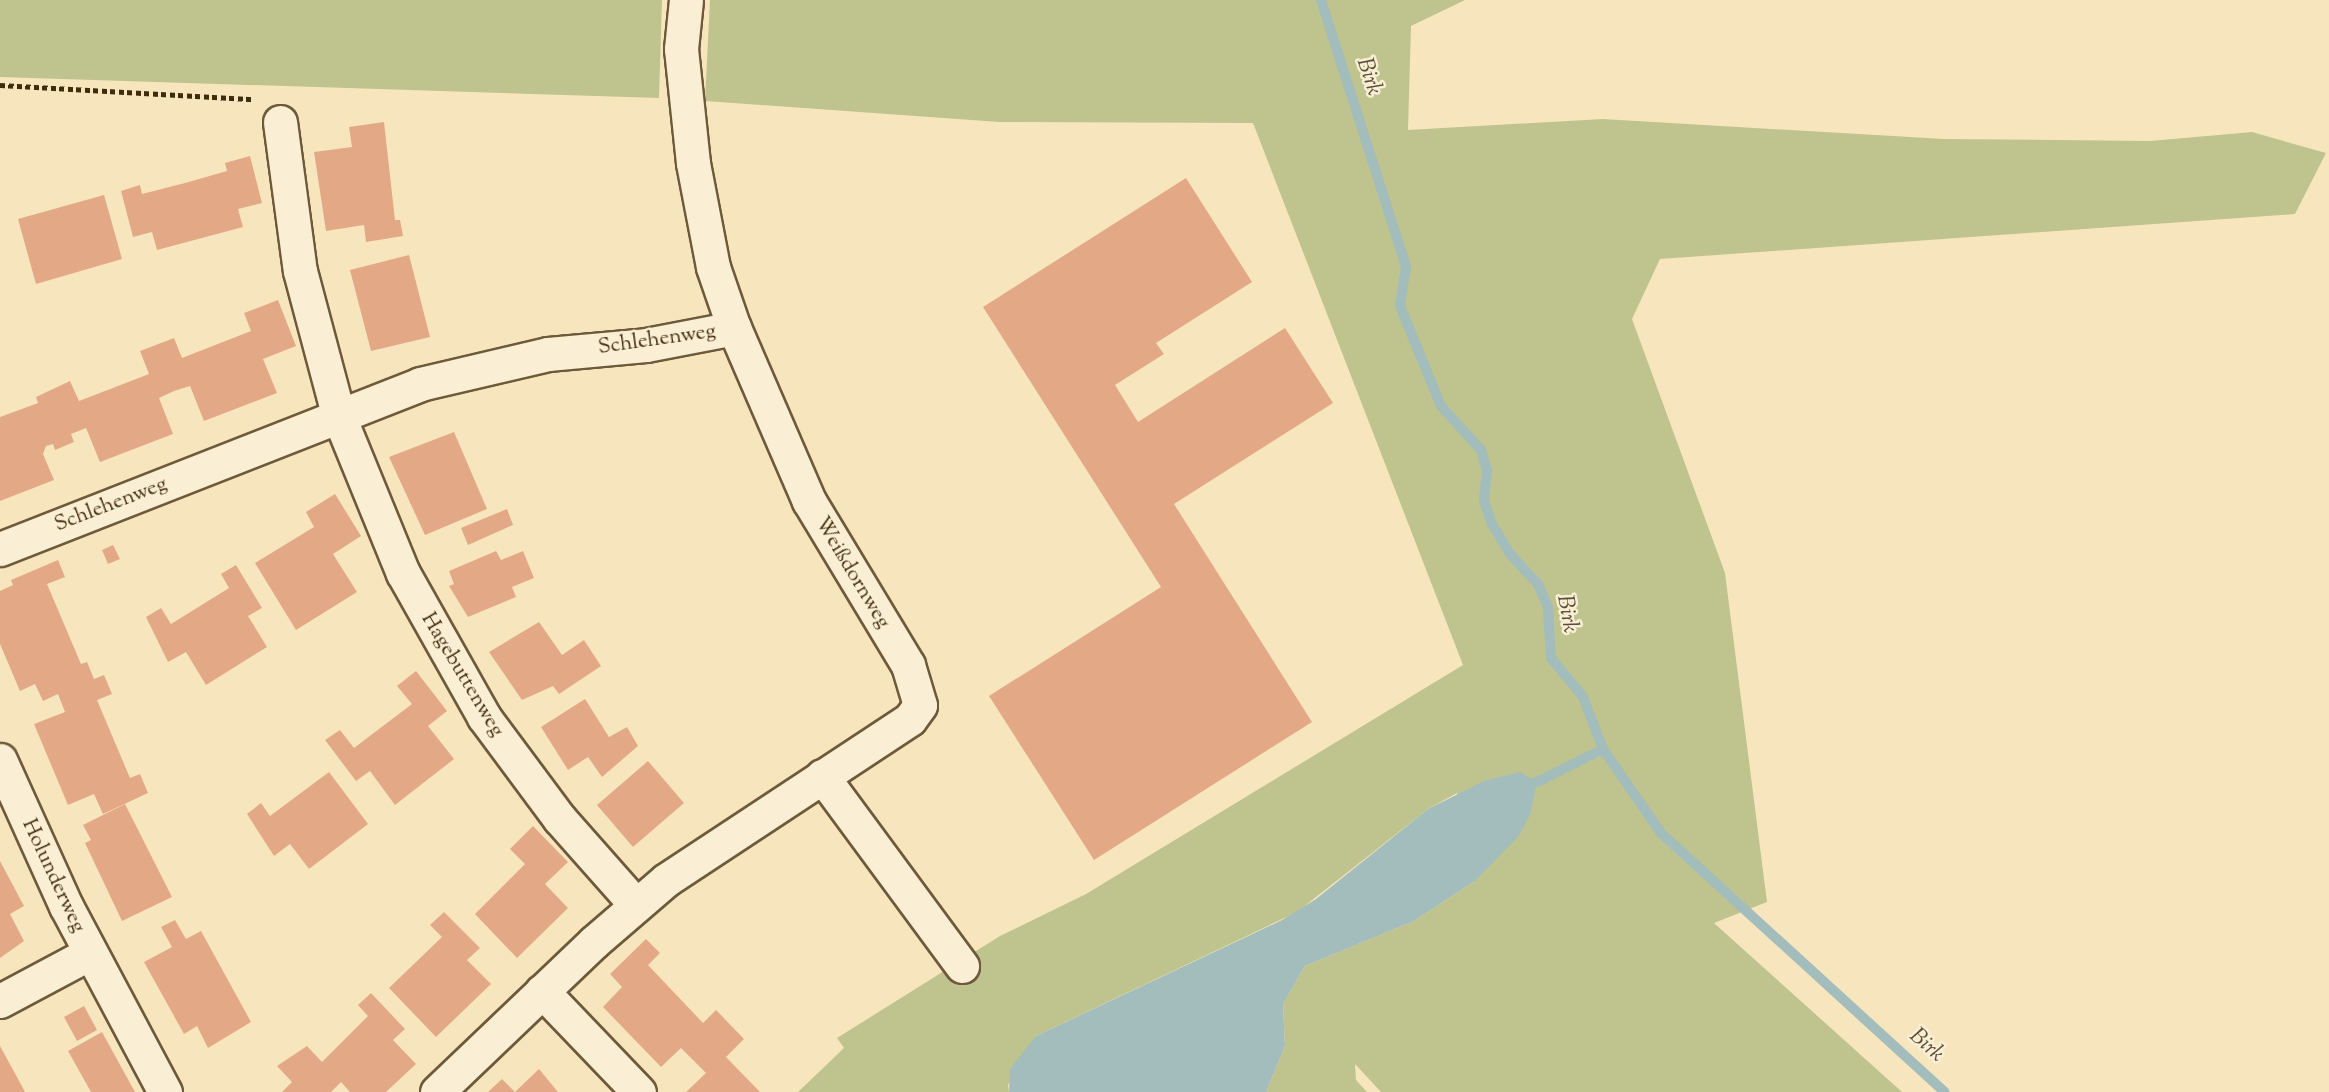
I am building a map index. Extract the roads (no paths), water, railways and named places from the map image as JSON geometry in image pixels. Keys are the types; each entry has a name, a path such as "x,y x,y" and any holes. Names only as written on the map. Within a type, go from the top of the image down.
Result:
{"street":[{"name":"Schlehenweg","path":"0,549 338,414 421,384 536,357 646,345 734,328 713,267 693,163 681,49 686,0"},
{"path":"272,111 300,271 338,414"},
{"name":"Weißdornweg","path":"437,1092 636,905 722,840 910,719 920,705 919,693 908,665 809,501 734,328"},
{"name":"Hagebuttenweg","path":"338,414 403,573 451,663 484,717 559,818 636,905"},
{"name":"Holunderweg","path":"0,760 89,953 165,1092"},
{"path":"822,776 962,966"},
{"name":"Holunderweg","path":"0,1002 89,953"},
{"path":"542,991 639,1092"}],"water":[{"path":"1520,772 1537,782 1530,815 1518,837 1475,881 1414,921 1305,966 1283,1004 1285,1046 1266,1092 1009,1092 1010,1069 1036,1036 1282,920 1316,899 1428,809 1484,781"}],"waterway":[{"name":"Birk","path":"1321,0 1406,267 1400,306 1441,406 1481,450 1487,471 1484,501 1492,524 1510,554 1538,584 1548,607 1551,658 1583,697 1603,749 1661,833 1945,1092"},
{"path":"1537,782 1603,749"}]}
